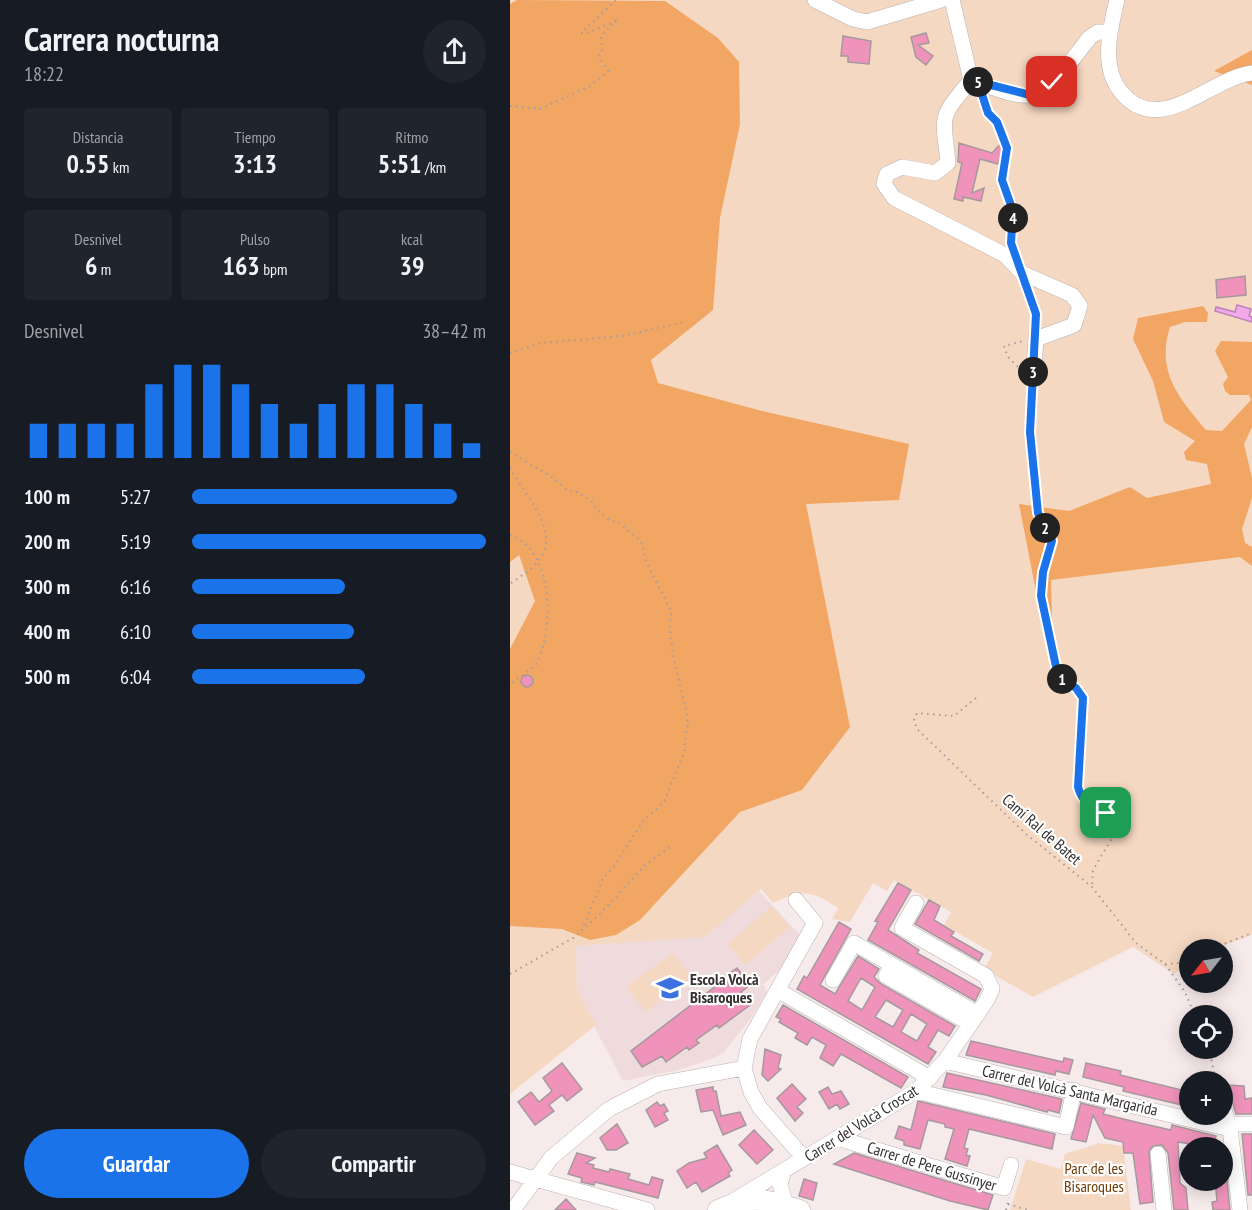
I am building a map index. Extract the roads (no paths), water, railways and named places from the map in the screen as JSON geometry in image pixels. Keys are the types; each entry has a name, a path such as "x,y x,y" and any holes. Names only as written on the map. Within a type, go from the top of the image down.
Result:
{"main road":[{"path":"718,1210 748,1198 757,1204 793,1208"}],"street":[{"path":"815,0 853,19 867,22 941,0"},
{"path":"952,0 971,80"},
{"path":"1118,0 1109,32 1109,67 1116,86 1130,103 1152,110 1179,104 1239,74 1252,73"},
{"path":"971,80 1016,93 1036,93 1052,82 1090,37 1098,32 1109,32"},
{"path":"971,80 946,111 942,124 948,163 935,173 903,167 887,174 884,183 894,198 1005,255 1022,273 1072,295 1080,306 1074,325 1035,339 1033,378"},
{"path":"796,900 815,923 750,1039 744,1068 751,1092 760,1108 804,1158"},
{"name":"Carrer del Volcà Croscat","path":"718,1210 916,1091 945,1060 990,995 990,982 986,976 902,928 916,903"},
{"path":"833,980 854,944 892,965 974,1019"},
{"path":"786,995 930,1078"},
{"name":"Carrer del Volcà Santa Margarida","path":"945,1060 1229,1126 1252,1124"},
{"path":"513,1210 551,1158 594,1120 658,1084 744,1068"},
{"path":"916,1091 1066,1127 1074,1090"},
{"path":"1229,1126 1245,1194 1240,1210"},
{"name":"Carrer de Pere Gussinyer","path":"837,1138 1004,1188 1011,1165"},
{"path":"1158,1154 1164,1210"},
{"path":"784,1170 780,1184 793,1208"},
{"path":"510,1172 647,1210"}],"place":[{"name":"Escola Volcà Bisaroques","path":"670,988"}],"park label":[{"name":"Parc de les Bisaroques","path":"1094,1177"}]}
